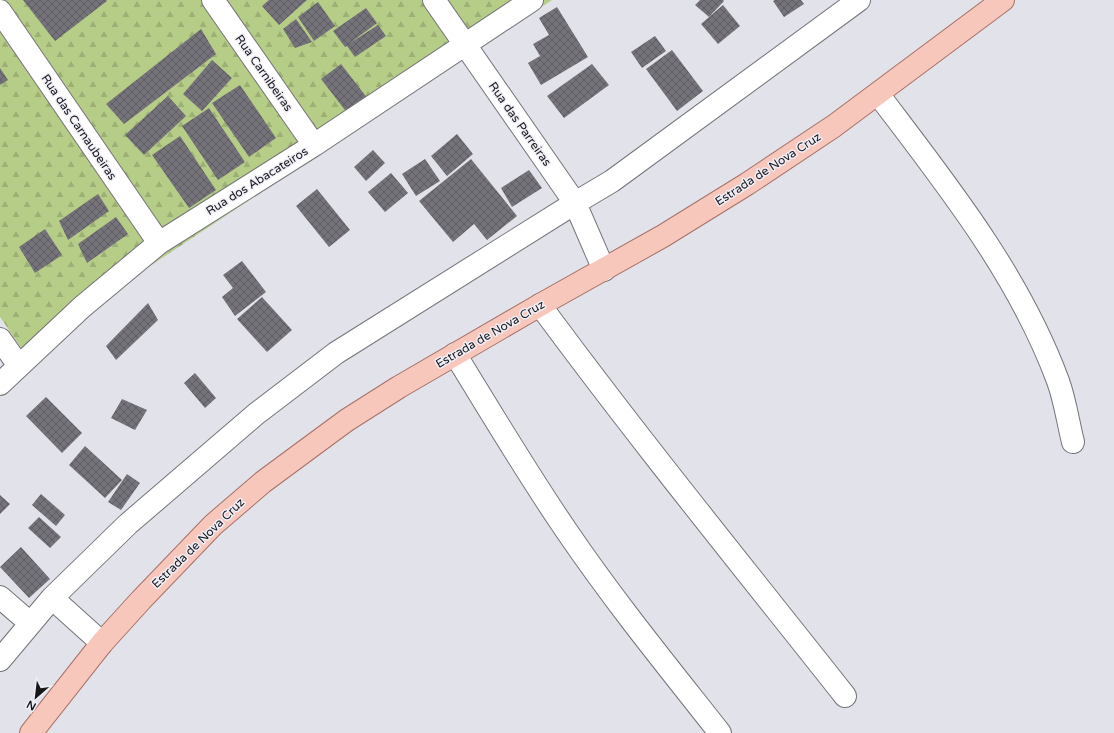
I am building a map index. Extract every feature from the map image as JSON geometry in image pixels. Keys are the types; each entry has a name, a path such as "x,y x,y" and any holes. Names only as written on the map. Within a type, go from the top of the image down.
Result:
{"main road":[{"name":"Estrada de Nova Cruz","path":"31,733 102,643 140,600 213,525 263,482 347,420 399,387 663,236 747,184 834,126 1003,0"}],"street":[{"name":"Rua Carnibeiras","path":"213,0 314,145"},
{"name":"Rua das Parreiras","path":"434,0 574,203 604,270"},
{"name":"Rua dos Abacateiros","path":"0,384 82,307 159,243 314,145 532,0"},
{"path":"0,660 52,598 128,524 250,419 336,353 574,203 612,181 859,0"},
{"name":"Rua das Carnaubeiras","path":"0,11 159,243"},
{"path":"878,94 962,207 1001,264 1021,301 1056,376 1073,442"},
{"path":"540,305 635,431 845,696"},
{"path":"0,339 19,366"},
{"path":"455,354 507,439 568,533 619,604 720,733"},
{"path":"0,597 30,624"},
{"path":"52,598 102,643"}],"green space":[{"path":"0,0 552,0 23,350 0,317"}],"building":[{"path":"23,0 106,0 107,1 55,41"},
{"path":"269,0 307,0 279,25 262,6"},
{"path":"700,0 724,1 709,17 695,5"},
{"path":"801,0 804,4 784,17 773,1"},
{"path":"318,2 335,26 314,41 298,17"},
{"path":"723,5 740,26 718,44 701,24"},
{"path":"557,7 588,57 541,85 528,63 540,56 533,44 549,35 539,18"},
{"path":"366,8 377,23 350,43 378,25 386,36 355,57 333,31"},
{"path":"296,19 312,42 295,48 283,29"},
{"path":"201,29 216,54 124,124 106,104"},
{"path":"655,36 666,51 642,68 631,52"},
{"path":"672,50 703,91 677,111 646,69"},
{"path":"212,60 232,78 202,111 183,94"},
{"path":"341,64 368,99 348,114 321,79"},
{"path":"592,64 609,85 564,118 547,96"},
{"path":"0,68 8,80 0,85"},
{"path":"240,85 276,138 249,157 212,103"},
{"path":"168,96 186,116 144,155 125,135"},
{"path":"209,108 245,162 218,180 182,126"},
{"path":"457,134 473,154 447,176 431,156"},
{"path":"180,136 216,190 189,208 152,155"},
{"path":"373,150 385,163 366,181 354,167"},
{"path":"425,159 440,181 416,196 402,174"},
{"path":"471,159 517,216 487,240 474,224 453,242 419,201"},
{"path":"529,170 542,188 512,207 501,188"},
{"path":"391,173 408,193 385,212 368,192"},
{"path":"317,189 350,230 329,247 296,206"},
{"path":"98,194 109,211 68,240 59,221"},
{"path":"116,217 128,234 87,263 78,244"},
{"path":"45,229 62,255 35,273 19,247"},
{"path":"242,261 266,292 235,316 222,297 233,288 223,275"},
{"path":"262,297 292,330 267,352 237,319"},
{"path":"148,303 158,320 116,360 106,346"},
{"path":"195,373 216,398 205,408 184,383"},
{"path":"46,397 82,433 62,453 26,416"},
{"path":"122,399 147,410 135,430 111,418"},
{"path":"85,446 122,480 105,498 69,465"},
{"path":"127,474 140,483 121,510 108,502"},
{"path":"41,494 65,515 56,526 32,505"},
{"path":"0,495 10,504 0,514"},
{"path":"39,517 61,537 50,548 28,528"},
{"path":"21,547 50,579 29,598 0,567"}]}
